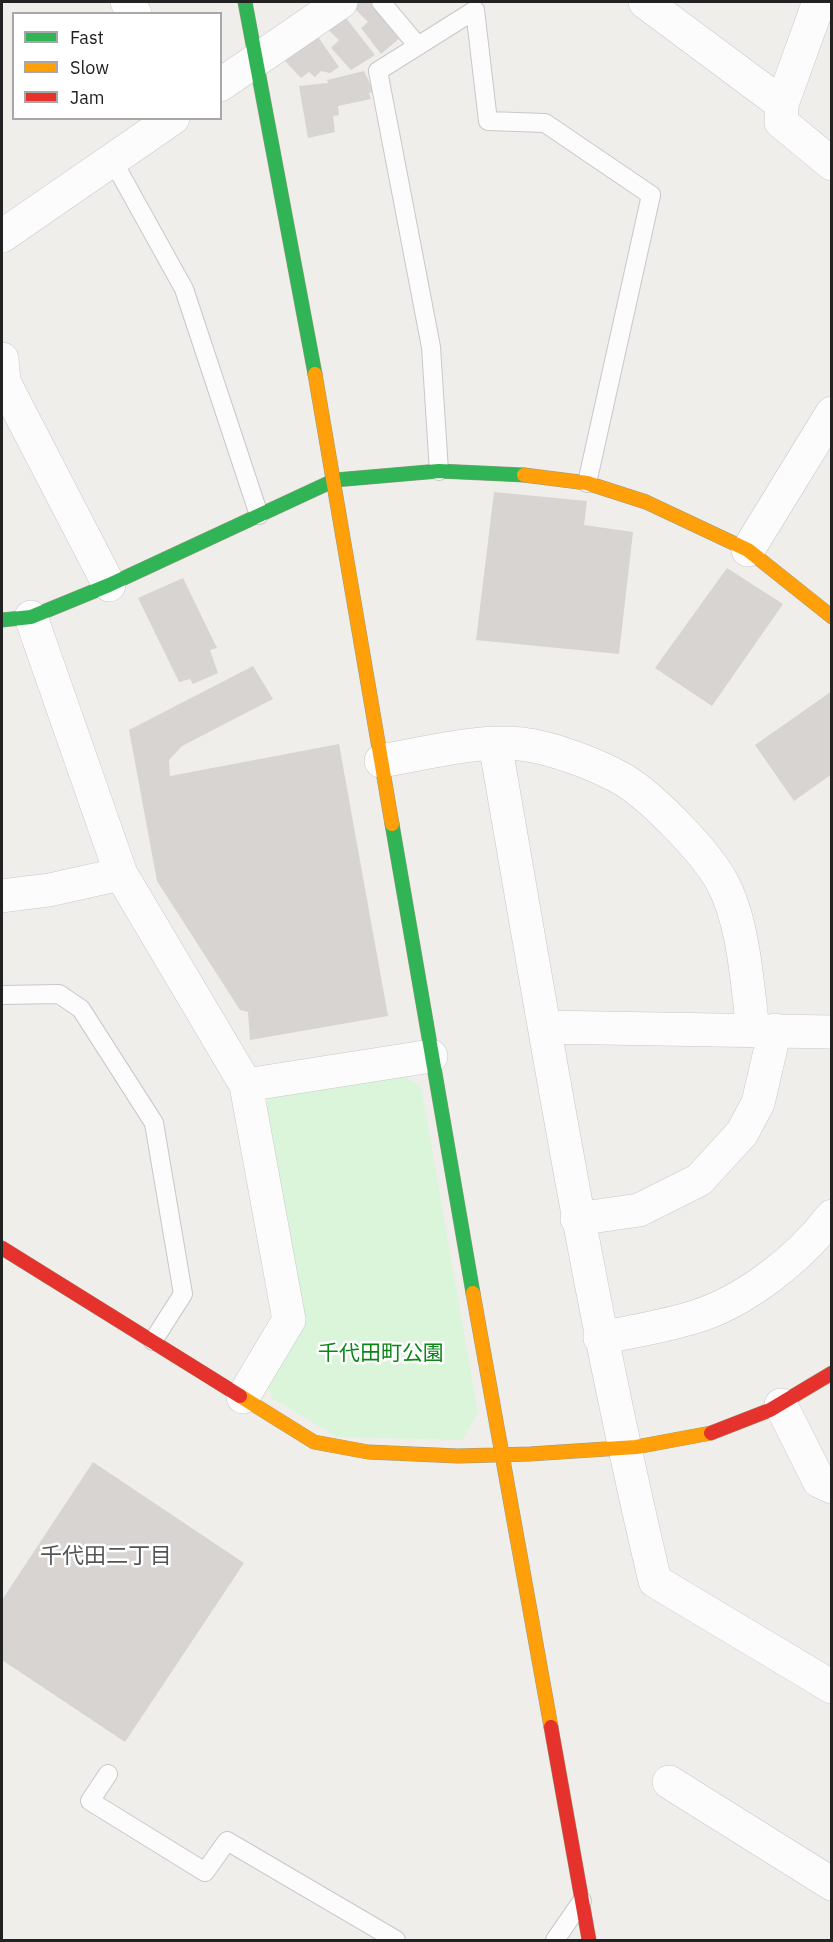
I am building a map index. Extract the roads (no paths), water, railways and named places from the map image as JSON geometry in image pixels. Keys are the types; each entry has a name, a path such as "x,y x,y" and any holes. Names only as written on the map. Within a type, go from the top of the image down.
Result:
{"street":[{"path":"245,2 335,480 431,1056 589,1941"},
{"path":"222,84 341,2"},
{"path":"645,2 782,104"},
{"path":"819,2 782,104 781,122 831,164"},
{"path":"2,236 114,161 170,120"},
{"path":"2,359 4,382 109,585"},
{"path":"748,550 831,413"},
{"path":"243,1397 289,1320 246,1085 121,874 16,618 109,585 335,480 439,471 511,473 587,483 646,502 748,550 831,617"},
{"path":"381,761 495,743 522,744 551,750 625,781 692,842 722,882 735,918 744,961 764,1029 758,1103 742,1133 699,1180 639,1210 577,1219"},
{"path":"495,743 577,1219 623,1448 655,1581 831,1687"},
{"path":"2,896 49,890 121,874"},
{"path":"545,1026 831,1032"},
{"path":"246,1085 431,1056"},
{"path":"600,1338 693,1318 742,1294 780,1270 815,1238 831,1216"},
{"path":"2,1248 314,1442 332,1448 412,1455 502,1456 623,1448 685,1439 730,1427 781,1405 831,1373"},
{"path":"781,1405 819,1481 831,1487"},
{"path":"669,1782 831,1884"}],"lane":[{"path":"381,2 418,46"},
{"path":"439,471 431,347 378,71 475,10 488,122 545,123 651,195 587,483"},
{"path":"114,161 184,289 259,515"},
{"path":"2,995 59,994 81,1009 154,1123 183,1294 153,1341"},
{"path":"108,1774 90,1801 205,1872 227,1841 396,1941"},
{"path":"555,1941 582,1901"}],"district":[{"name":"千代田二丁目","path":"106,1557"}],"park label":[{"name":"千代田町公園","path":"381,1354"}]}
